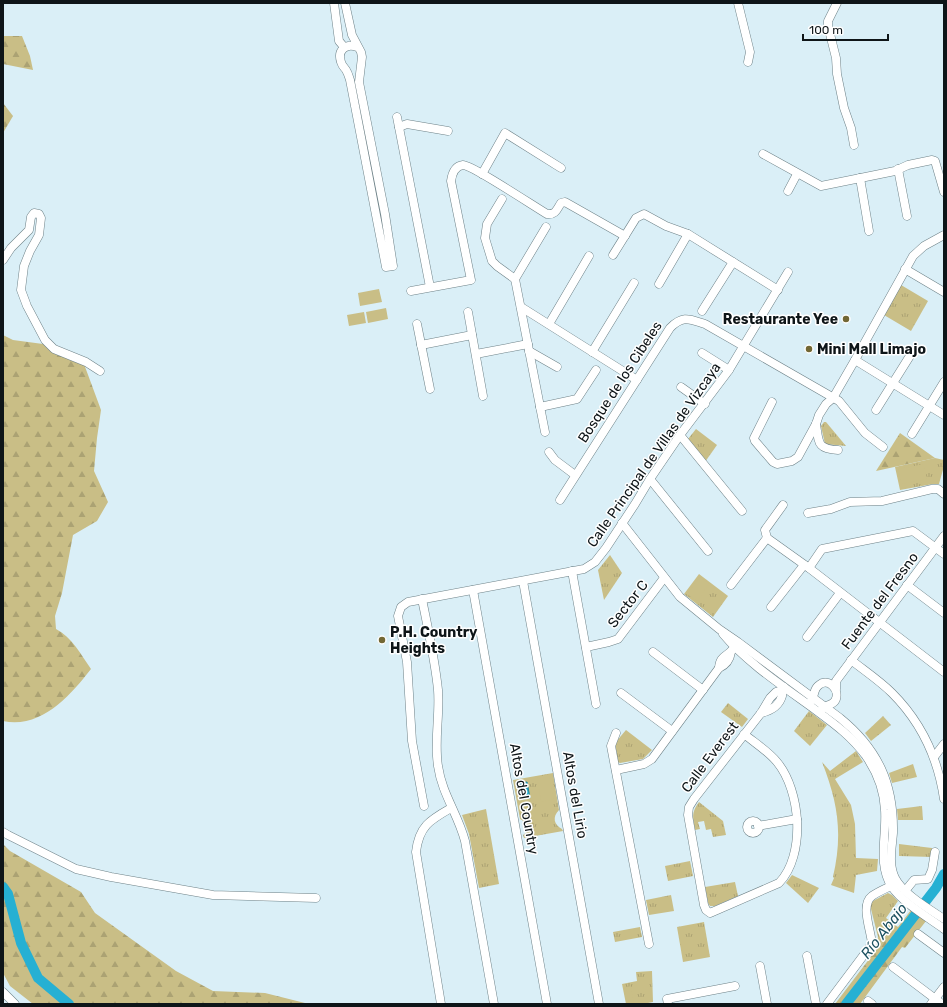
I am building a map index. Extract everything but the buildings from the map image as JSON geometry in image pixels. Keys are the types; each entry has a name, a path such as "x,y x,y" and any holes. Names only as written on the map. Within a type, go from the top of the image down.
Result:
{"street":[{"path":"334,3 339,41 344,47"},
{"path":"345,3 352,35 362,57 359,82 367,121 372,169 393,266 386,267 381,215"},
{"path":"738,3 750,52 748,62"},
{"path":"837,3 828,21 828,26 836,58 837,74 844,108 851,128 854,145"},
{"path":"358,47 344,47 340,51 340,62 346,69 350,80 358,123 372,169"},
{"path":"346,69 355,70 361,66"},
{"path":"397,117 430,287"},
{"path":"358,123 367,121"},
{"path":"399,127 408,124 448,131"},
{"path":"482,174 505,133 561,168"},
{"path":"763,154 821,186 898,169 908,164 932,160 935,161 944,192"},
{"path":"411,291 471,280 451,181 452,174 461,166 465,165 482,174 547,214 555,213 562,203 565,202 625,236"},
{"path":"898,169 907,216"},
{"path":"788,191 798,174"},
{"path":"860,178 870,230"},
{"path":"502,198 487,224 485,238 492,261 496,266 515,279"},
{"path":"3,260 11,248 29,230 31,217 34,213 39,214 41,218 39,235 24,266 21,290 27,306 45,340 54,349 86,362 100,371"},
{"path":"613,255 636,218 644,214 666,226 688,234 778,290"},
{"path":"545,432 515,279 546,227"},
{"path":"659,284 688,234"},
{"path":"772,402 754,438 755,441 773,462 777,464 795,460 816,424 830,407 833,398 913,256 924,246 944,235"},
{"path":"549,324 589,256"},
{"path":"702,312 733,262"},
{"path":"906,269 944,292"},
{"name":"Calle Principal de Villas de Vizcaya","path":"424,806 412,741 407,662 398,616 401,607 408,602 422,599 584,569 595,562 680,435 705,404 729,370 788,272"},
{"path":"592,352 634,283"},
{"path":"521,307 637,380"},
{"path":"468,312 483,396"},
{"path":"524,325 529,312"},
{"name":"Bosque de los Cibeles","path":"560,500 670,328 677,321 686,319 706,324 743,346"},
{"path":"417,324 430,389"},
{"path":"421,345 472,335"},
{"path":"743,346 839,401 865,433 883,447"},
{"path":"476,354 528,347 556,367"},
{"path":"876,410 913,350"},
{"path":"702,353 729,370"},
{"path":"855,360 944,415"},
{"path":"540,407 577,399 596,370"},
{"path":"912,434 944,382"},
{"path":"680,387 705,404"},
{"path":"816,424 819,442 822,447 838,450"},
{"path":"680,435 742,511"},
{"path":"549,452 555,460 575,475"},
{"path":"650,479 708,551"},
{"path":"808,513 850,502 882,501 932,489 938,489 944,494"},
{"path":"783,505 765,530 767,538 806,566 944,672"},
{"path":"622,523 680,598 719,629 734,647 783,688 811,702"},
{"path":"771,607 822,549 913,532 944,554"},
{"name":"Fuente del Fresno","path":"822,710 836,699 833,684 944,536"},
{"path":"731,585 767,538"},
{"path":"572,571 596,704"},
{"name":"Sector C","path":"586,647 618,639 664,578"},
{"name":"Altos del Lirio","path":"523,581 600,1004"},
{"path":"907,585 944,613"},
{"name":"Altos del Country","path":"473,590 547,1004"},
{"path":"807,637 840,593"},
{"path":"422,599 438,690 436,742 438,765 443,788 458,821 465,841 494,1004"},
{"path":"616,770 644,764 652,759 719,668 723,667 727,662 734,647"},
{"path":"734,647 789,680 811,702 822,710 852,738 882,779 885,810 884,867 886,875 894,884 898,895 908,896 931,914 944,928"},
{"path":"653,652 703,690"},
{"path":"851,660 892,692 907,709 924,733 942,781 944,799"},
{"name":"Calle Everest","path":"789,680 783,688 770,698 761,713 689,807 688,815 706,910 710,913 779,883 785,876 794,855 797,819"},
{"name":"Fuente del Fresno","path":"811,702 817,686 822,683 833,684"},
{"path":"621,693 672,731"},
{"path":"616,733 611,746 649,944"},
{"path":"744,734 778,762 788,780 794,798 797,819 758,826"},
{"path":"934,757 944,744"},
{"path":"441,1004 416,852 418,840 426,826 435,817 451,808"},
{"path":"3,832 76,869 111,877 213,895 316,898"},
{"path":"908,896 907,887 914,880 928,879 932,870 935,852"},
{"path":"806,956 816,1000 828,1003 872,944 866,905 868,900 876,893 894,884"},
{"path":"931,914 944,919"},
{"path":"918,934 944,953"},
{"path":"760,966 767,1004"},
{"path":"893,966 936,1002 944,987"},
{"path":"668,1004 667,999 735,986"},
{"path":"3,992 15,1004"}],"green space":[{"path":"3,36 22,36 30,56 33,70 3,64"},
{"path":"3,103 13,116 3,133"},
{"path":"901,285 928,301 911,331 884,315"},
{"path":"379,289 382,302 360,306 358,293"},
{"path":"386,308 388,319 368,323 366,312"},
{"path":"364,312 366,323 349,326 347,315"},
{"path":"3,335 13,340 43,344 55,354 84,364 101,410 94,471 108,502 97,521 73,535 62,593 55,616 56,629 62,632 71,641 91,669 74,690 53,708 30,720 17,722 3,721"},
{"path":"824,422 826,422 846,446 825,444 821,426"},
{"path":"696,429 717,445 705,462 688,439"},
{"path":"900,433 935,458 876,471"},
{"path":"935,458 944,460 944,466 939,484 900,490 895,467"},
{"path":"924,464 927,479 901,484 898,469"},
{"path":"610,555 622,573 604,600 598,570"},
{"path":"699,574 728,596 713,617 684,594"},
{"path":"700,577 709,584 697,601 687,594"},
{"path":"728,703 748,719 742,727 721,712"},
{"path":"809,711 827,725 810,746 794,731"},
{"path":"883,716 891,725 871,741 865,733"},
{"path":"626,730 652,750 643,759 620,763 618,762 615,743"},
{"path":"856,751 863,762 835,779 851,805 855,824 856,858 878,859 877,871 856,875 854,893 831,885 834,878 838,846 837,818 832,791 822,762 830,771"},
{"path":"913,764 917,777 892,783 889,773"},
{"path":"553,773 559,810 555,815 555,821 563,831 524,838 523,835 528,830 525,823 520,819 513,780"},
{"path":"549,774 554,799 541,802 537,777"},
{"path":"699,802 723,821 726,835 713,837 711,829 706,830 704,821 698,822 700,829 695,830 693,815"},
{"path":"922,806 923,820 898,820 897,809"},
{"path":"486,809 499,884 479,888 469,834 462,815"},
{"path":"3,844 10,851 81,892 95,913 176,971 213,991 265,993 309,1004 33,1004 10,986 3,973"},
{"path":"899,844 932,848 932,857 899,856"},
{"path":"690,861 693,876 668,881 665,866"},
{"path":"792,875 819,888 808,903 786,883"},
{"path":"735,882 738,896 715,906 710,906 705,887"},
{"path":"888,893 898,901 886,918 895,925 876,950 878,937 870,905 873,901"},
{"path":"671,895 674,911 649,915 646,900"},
{"path":"911,910 926,921 905,948 902,947 860,1004 835,1004 895,925 898,927"},
{"path":"704,922 710,957 683,962 677,927"},
{"path":"640,927 642,937 615,942 613,932"},
{"path":"652,971 653,1002 643,1004 626,1004 622,984 637,981 636,972"},
{"path":"631,986 634,1004 627,1004 624,988"}],"water":[{"path":"527,782 530,798 523,799 520,791 522,789 520,783"}],"waterway":[{"name":"Río Abajo","path":"846,1004 936,888 944,874"},
{"name":"Río Abajo","path":"3,887 8,894 21,943 38,978 69,1004"}],"place":[{"name":"Restaurante Yee","path":"846,319"},
{"name":"Mini Mall Limajo","path":"809,349"},
{"name":"P.H. Country Heights","path":"382,640"}]}
